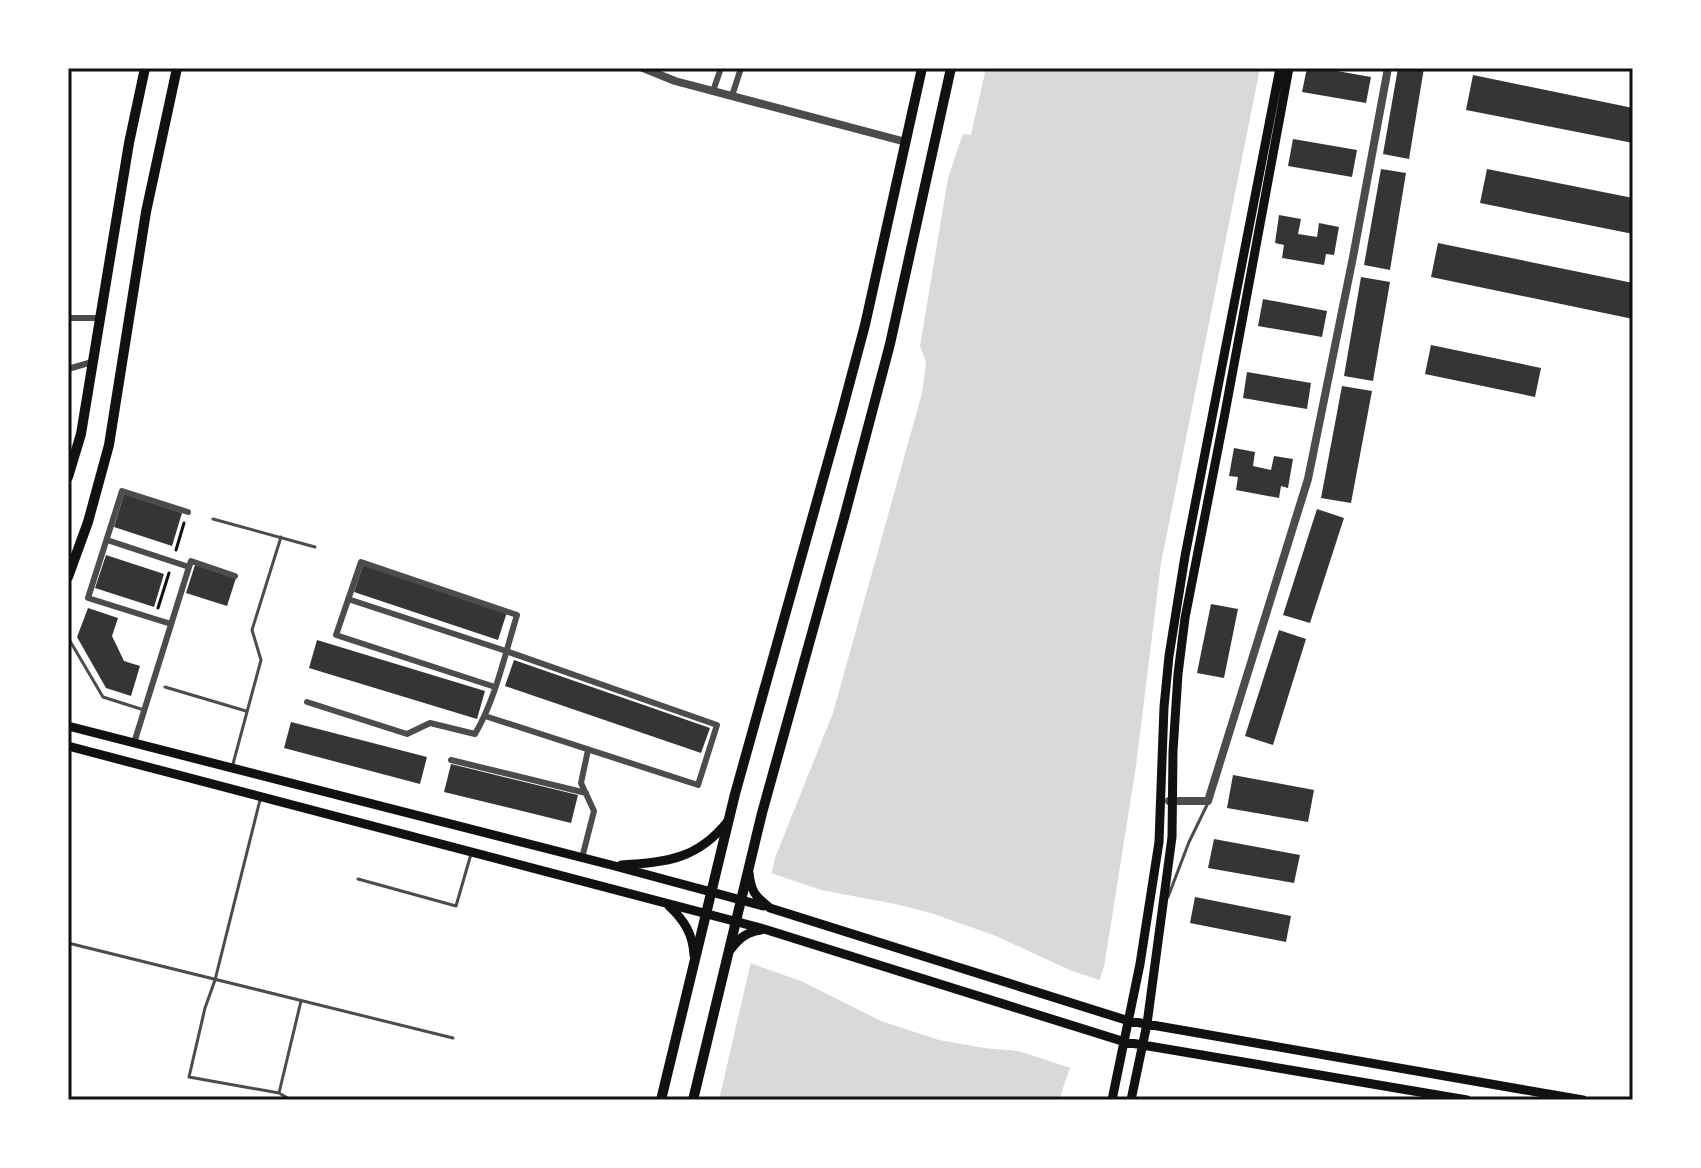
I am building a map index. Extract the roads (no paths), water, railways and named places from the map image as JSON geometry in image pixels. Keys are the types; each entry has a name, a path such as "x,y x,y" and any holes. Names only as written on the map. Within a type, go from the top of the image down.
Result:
{"main road":[{"path":"68,477 81,434 129,143 145,68"},
{"path":"68,577 88,522 109,445 146,212 177,68"},
{"path":"661,1100 728,821 865,325 922,68"},
{"path":"693,1100 762,813 890,344 951,68"},
{"path":"1112,1100 1140,964 1159,842 1168,669 1185,556 1280,68"},
{"path":"1131,1100 1147,1024 1172,837 1178,674 1185,618 1289,68"},
{"path":"68,726 770,908 1129,1021 1583,1100"},
{"path":"68,746 764,929 1125,1042 1467,1100"},
{"path":"611,865 674,859 715,838 728,821"},
{"path":"749,869 752,891 770,908"},
{"path":"666,904 682,918 689,930 694,944 694,962"},
{"path":"729,951 737,940 764,929"}],"street":[{"path":"643,68 675,81 906,142"},
{"path":"713,91 721,68"},
{"path":"732,96 741,68"},
{"path":"1160,801 1208,801 1308,479 1388,68"},
{"path":"68,318 99,318"},
{"path":"68,369 92,362"},
{"path":"171,624 88,598 122,491 188,512"},
{"path":"107,540 189,567"},
{"path":"134,743 191,561 235,576"},
{"path":"307,702 407,734 430,723 475,734 485,716 495,687 517,615 361,562 336,635 495,687"},
{"path":"348,599 717,725 698,785 485,716"},
{"path":"582,858 594,811 581,783 588,750"},
{"path":"451,760 586,793"}],"lane":[{"path":"213,519 315,547"},
{"path":"232,768 261,660 252,630 281,537"},
{"path":"70,641 103,697 144,710"},
{"path":"165,687 247,711"},
{"path":"261,797 189,1077 279,1093 291,1100"},
{"path":"1163,912 1208,801"},
{"path":"358,879 456,906 471,853"},
{"path":"68,943 453,1038"},
{"path":"279,1093 301,1001"}]}
